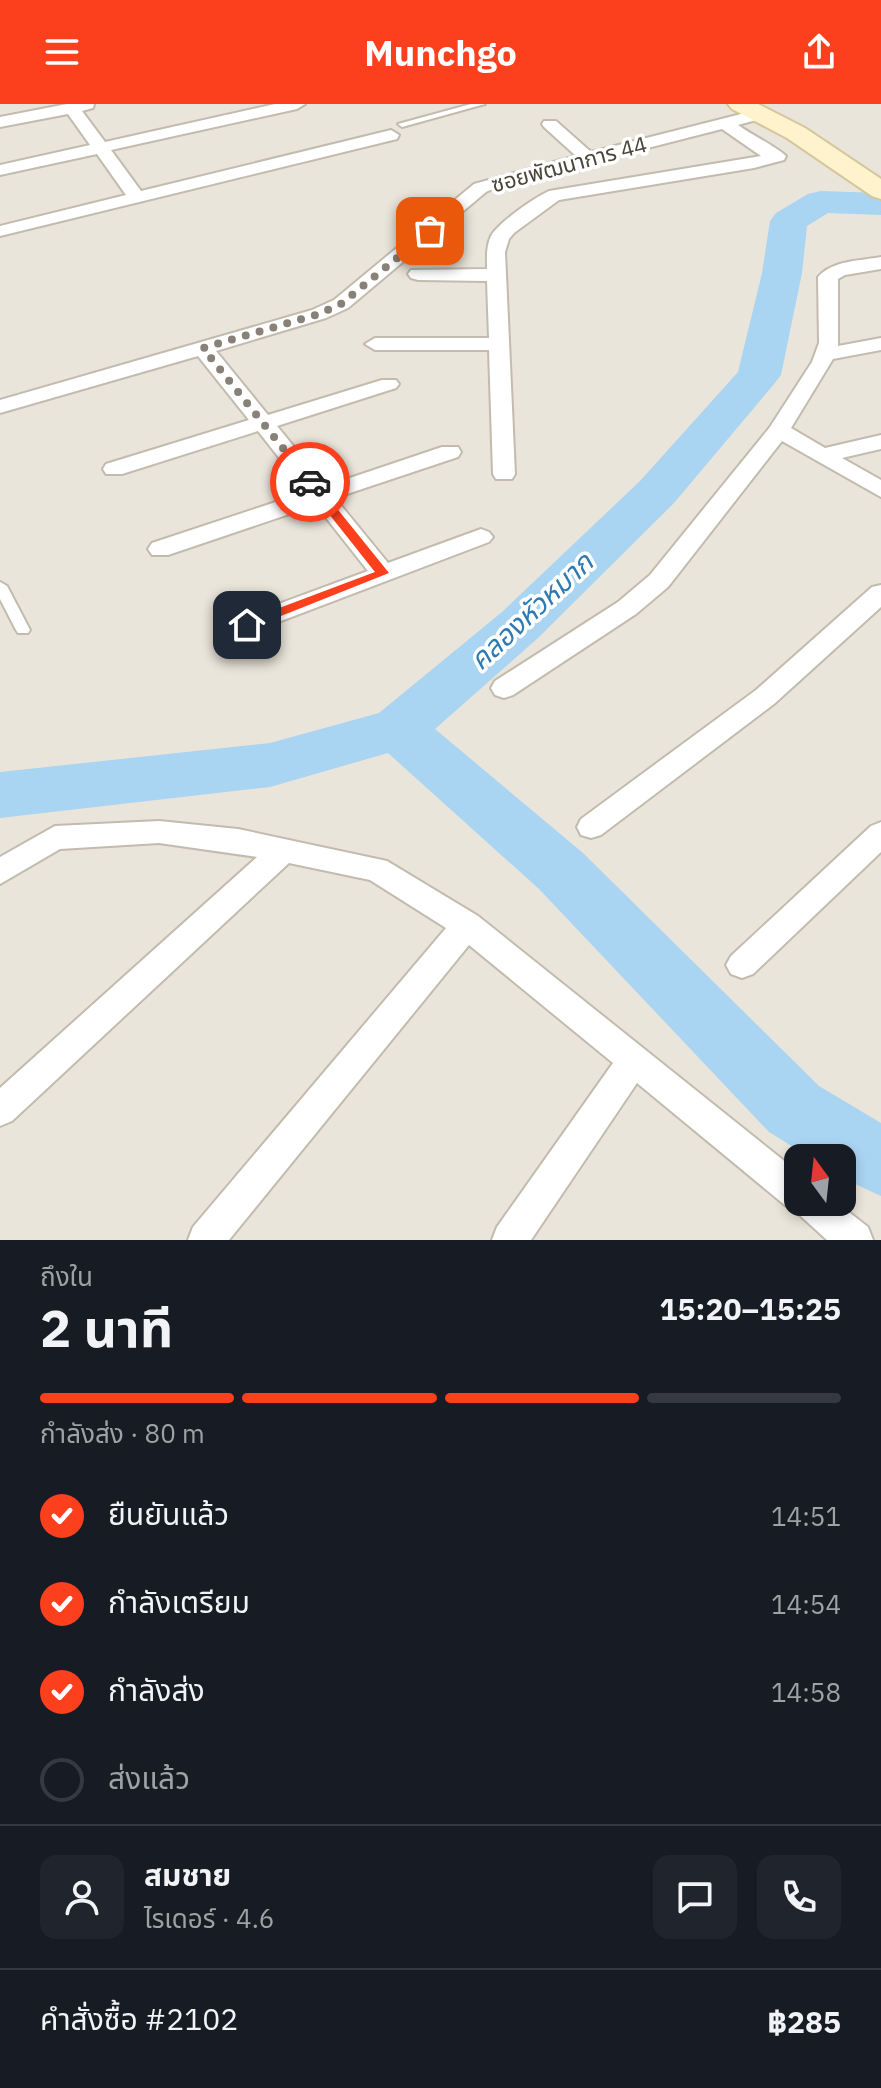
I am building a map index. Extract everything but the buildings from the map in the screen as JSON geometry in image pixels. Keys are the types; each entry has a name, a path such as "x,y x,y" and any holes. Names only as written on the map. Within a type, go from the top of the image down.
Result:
{"street":[{"path":"0,122 90,104"},
{"path":"0,170 297,104"},
{"path":"72,108 138,199"},
{"path":"504,474 496,275 496,252 500,237 544,200 555,195 754,163 778,156 764,151 743,115"},
{"path":"743,115 796,133 875,186"},
{"name":"ซอยพัฒนาการ 44","path":"0,407 319,314 341,304 480,188 512,176 743,115"},
{"path":"550,124 587,157"},
{"path":"0,231 138,199 396,130"},
{"path":"504,688 627,608 659,581 779,430 824,355 830,324 828,277 839,270 881,263"},
{"path":"418,274 496,275"},
{"path":"375,344 498,344"},
{"path":"824,355 881,344"},
{"path":"203,348 383,573"},
{"path":"114,469 389,384"},
{"path":"779,430 881,490"},
{"path":"823,455 881,442"},
{"path":"160,549 450,452"},
{"path":"247,625 481,537"},
{"path":"591,827 765,697 881,593"},
{"path":"0,872 55,838 159,832 238,841 377,869 467,925 784,1183"},
{"path":"742,965 881,834"},
{"path":"0,1110 284,850"},
{"path":"206,1240 467,925"},
{"path":"510,1240 634,1060"},
{"path":"825,1216 855,1240"}],"lane":[{"path":"396,130 481,104"},
{"path":"0,586 23,630"}],"shaded area":[{"path":"0,104 881,104 881,1240 0,1240"}],"waterway":[{"name":"คลองหัวหมาก","path":"398,729 520,625 657,492 759,375 782,273 789,221 821,202 881,204"},
{"name":"คลองหัวหมาก","path":"0,795 270,765 398,729"},
{"path":"398,729 561,871 794,1109 881,1162"}],"way so far":[{"path":"310,482 203,348 319,314 341,304 430,231"}],"route":[{"path":"247,625 383,573 310,482"}]}
